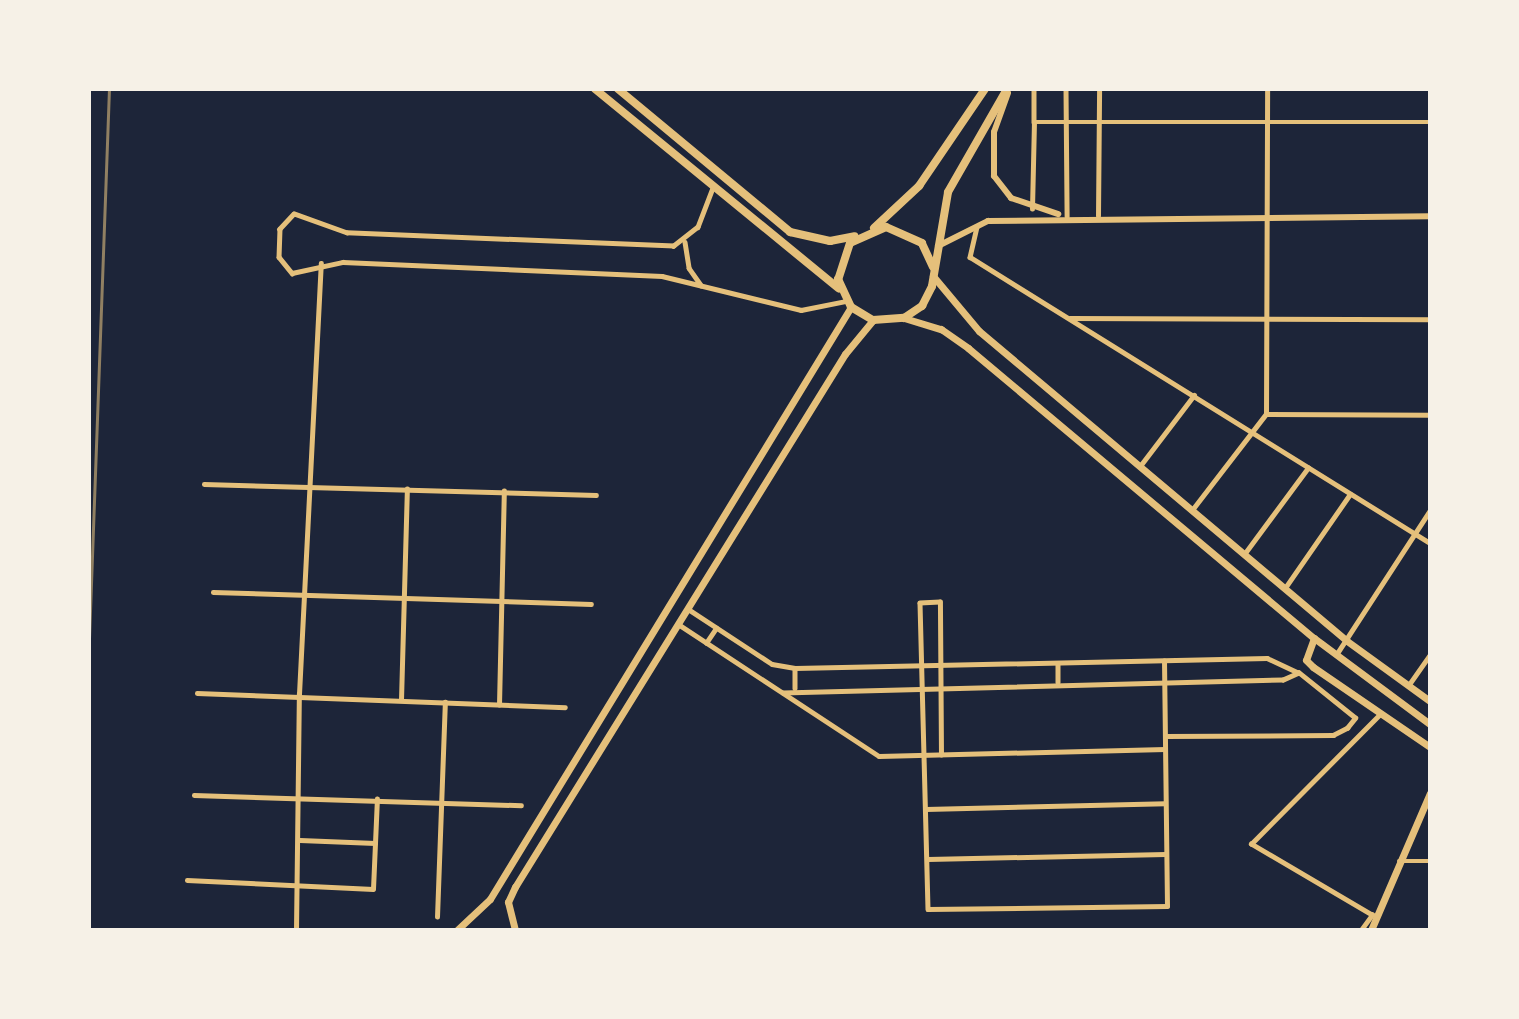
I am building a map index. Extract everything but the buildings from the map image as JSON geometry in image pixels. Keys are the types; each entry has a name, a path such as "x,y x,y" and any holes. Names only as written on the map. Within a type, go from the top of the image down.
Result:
{"highway":[{"path":"595,89 842,292 849,304 873,320 904,318 928,297 948,192 1008,89"},
{"path":"618,89 790,232 830,241 872,229 939,161 985,89"},
{"path":"872,229 911,234 933,271"},
{"path":"842,292 843,254 861,234"}],"main road":[{"path":"933,271 979,331 1347,641 1430,701"},
{"path":"457,930 490,899 654,634 849,304"},
{"path":"904,318 941,329 968,348 1314,638 1430,724"},
{"path":"515,930 508,902 515,887 845,354 873,320"},
{"path":"654,634 667,642"},
{"path":"1314,638 1306,660 1430,747"},
{"path":"1371,930 1373,915 1430,793"}],"street":[{"path":"1008,89 993,132 994,176 1011,198 1031,209 1067,216"},
{"path":"1031,209 1034,89"},
{"path":"1066,89 1067,216"},
{"path":"1098,216 1099,89"},
{"path":"1192,510 1266,414 1267,89"},
{"path":"1034,122 1430,122"},
{"path":"701,285 689,268 685,242 698,227 713,188"},
{"path":"685,242 347,233 312,216 285,220 279,229 283,265 292,273 310,273 321,264 662,276 801,310 849,304"},
{"path":"935,250 979,223 1067,216 1430,216"},
{"path":"979,223 970,257 1430,543"},
{"path":"296,930 302,797 299,694 313,487 321,264"},
{"path":"1069,318 1430,319"},
{"path":"1140,466 1194,395"},
{"path":"1266,414 1430,415"},
{"path":"1245,554 1308,468"},
{"path":"204,484 596,495"},
{"path":"401,699 407,489"},
{"path":"499,705 504,491"},
{"path":"1286,588 1350,494"},
{"path":"1336,655 1417,535 1430,510"},
{"path":"213,592 591,604"},
{"path":"941,755 940,603 920,603 928,909 942,912 1167,906 1164,661"},
{"path":"687,609 772,664 795,668 1268,659 1299,673 1355,718 1347,728 1333,735 1165,736"},
{"path":"678,624 879,756 1165,749"},
{"path":"706,643 716,628"},
{"path":"1408,686 1430,655"},
{"path":"1058,664 1058,682"},
{"path":"795,668 795,688"},
{"path":"783,693 795,688 1283,680 1299,673"},
{"path":"197,694 299,694 565,707"},
{"path":"437,917 445,702"},
{"path":"1361,930 1373,915 1251,844 1381,713"},
{"path":"194,795 522,805"},
{"path":"187,880 373,889 377,799"},
{"path":"926,809 1165,803"},
{"path":"300,840 375,843"},
{"path":"928,859 1165,854"},
{"path":"1398,861 1430,861"}],"shaded area":[{"path":"89,89 1430,89 1430,930 89,930"}],"railway":[{"path":"89,639 109,89"}]}
